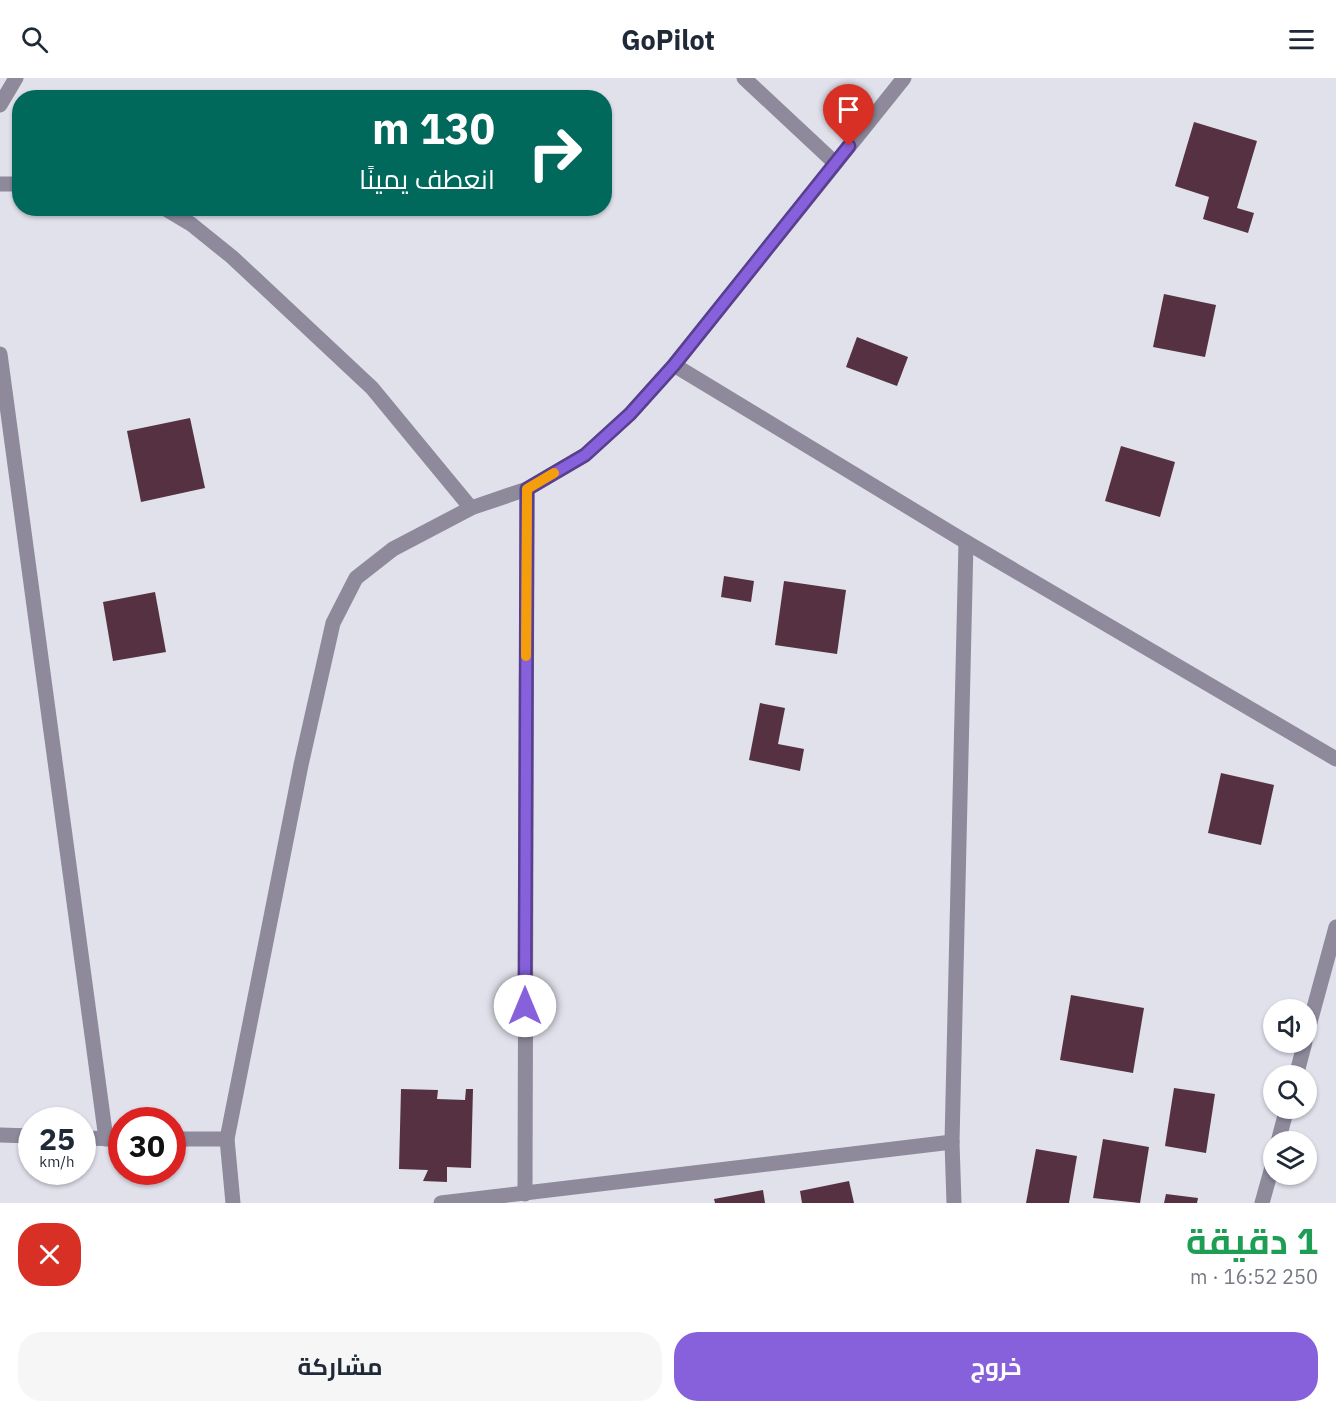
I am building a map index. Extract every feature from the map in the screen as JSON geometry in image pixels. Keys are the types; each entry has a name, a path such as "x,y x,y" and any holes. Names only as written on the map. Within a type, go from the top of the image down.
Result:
{"street":[{"path":"0,105 16,78"},
{"path":"744,78 836,163"},
{"path":"233,1203 227,1139 301,765 333,623 356,578 393,549 471,508 527,489 585,455 630,414 674,365 904,78"},
{"path":"177,216 232,257 372,388 471,508"},
{"path":"0,354 109,1107"},
{"path":"674,365 966,542 1336,759"},
{"path":"525,1194 527,489"},
{"path":"954,1203 952,1142 966,542"},
{"path":"1316,999 1336,927"},
{"path":"0,1135 18,1136"},
{"path":"186,1139 227,1139"},
{"path":"441,1203 952,1142"},
{"path":"1262,1203 1267,1185"}],"building":[{"path":"1194,122 1257,141 1237,208 1254,213 1248,233 1203,219 1209,197 1175,186"},
{"path":"1164,294 1216,305 1205,357 1153,347"},
{"path":"857,337 908,357 897,386 846,367"},
{"path":"190,418 205,488 141,502 127,431"},
{"path":"1121,446 1175,462 1160,517 1105,501"},
{"path":"724,576 754,581 751,602 721,597"},
{"path":"784,581 846,590 837,654 775,645"},
{"path":"155,592 166,652 113,661 103,602"},
{"path":"760,703 785,708 778,744 804,749 800,771 749,760"},
{"path":"1221,773 1274,785 1261,845 1208,833"},
{"path":"1071,995 1144,1008 1133,1073 1060,1060"},
{"path":"1174,1088 1215,1094 1206,1153 1165,1146"},
{"path":"401,1089 438,1090 437,1099 465,1100 466,1089 473,1089 471,1168 447,1167 447,1182 423,1181 428,1170 399,1169"},
{"path":"1103,1139 1149,1147 1140,1203 1093,1198"},
{"path":"1036,1149 1077,1156 1069,1203 1026,1203"},
{"path":"849,1181 854,1203 802,1203 800,1191"},
{"path":"763,1190 765,1203 715,1203 714,1199"},
{"path":"1166,1194 1198,1198 1197,1203 1164,1203"}],"slow traffic":[{"path":"526,656 527,489 554,473"}],"route":[{"path":"525,1006 527,489 585,455 630,414 674,365 849,146"}]}
